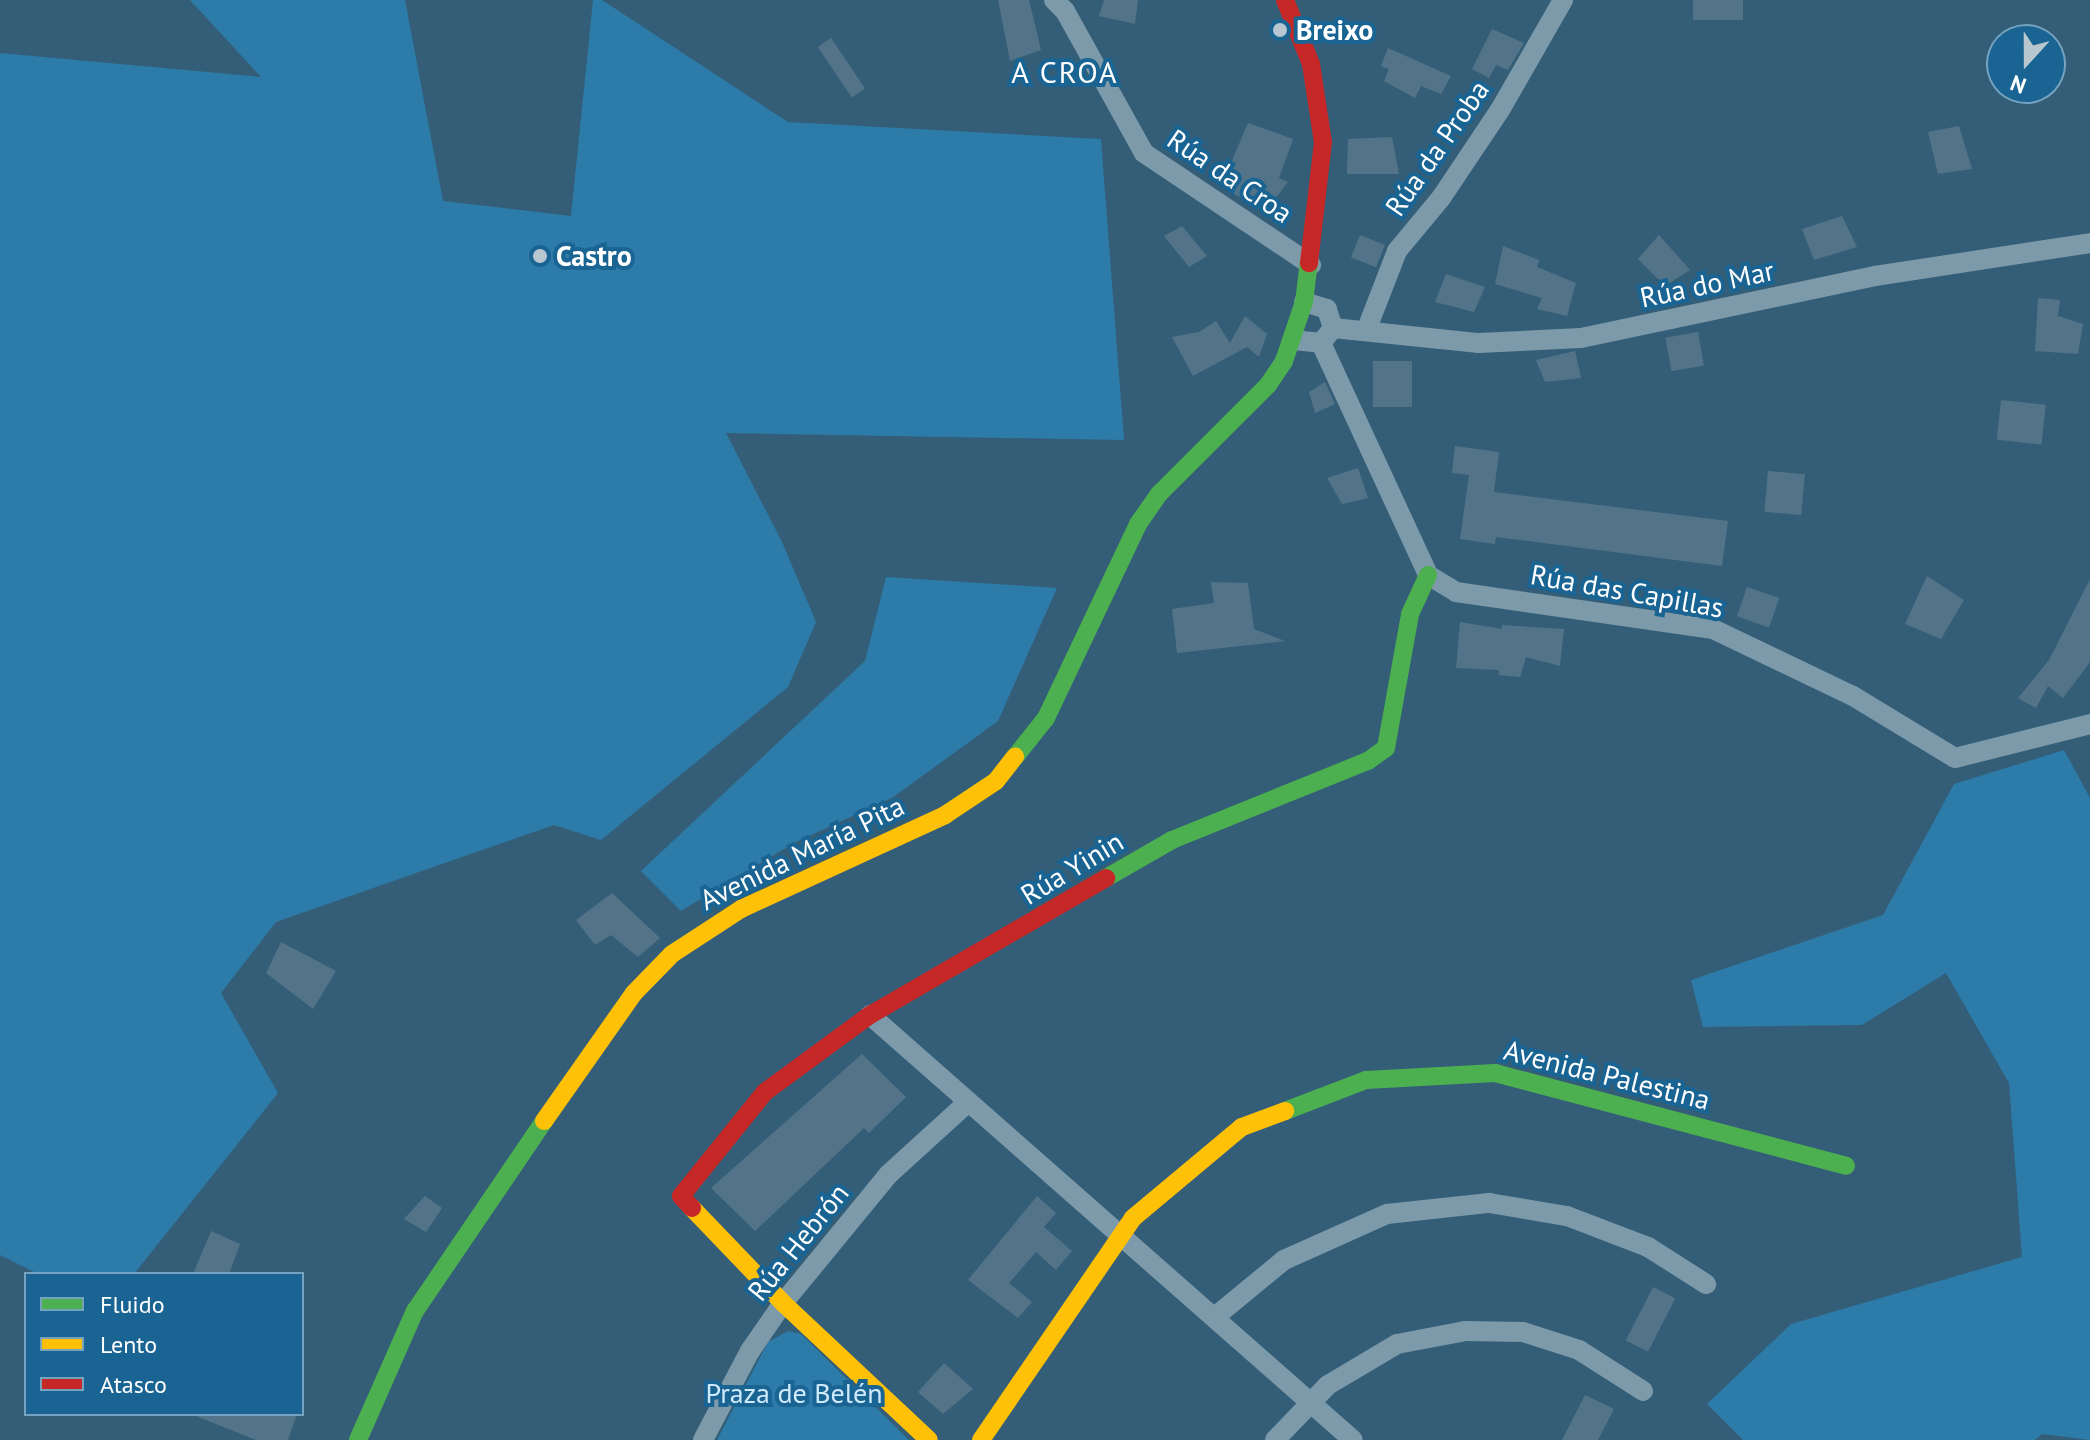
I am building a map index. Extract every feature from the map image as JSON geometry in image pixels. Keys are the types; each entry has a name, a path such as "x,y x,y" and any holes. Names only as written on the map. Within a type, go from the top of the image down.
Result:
{"street":[{"name":"Rúa da Croa","path":"1054,0 1065,11 1144,153 1311,265"},
{"name":"Avenida María Pita","path":"358,1440 387,1366 423,1299 634,993 672,954 741,909 945,815 996,781 1046,718 1138,524 1182,470 1268,385 1294,340 1304,302 1311,265 1323,142 1311,64 1285,0"},
{"name":"Rúa da Proba","path":"1366,331 1379,287 1397,251 1441,198 1492,123 1563,0"},
{"name":"Rúa do Mar","path":"1294,340 1366,331 1479,343 1581,338 1875,276 2090,243"},
{"path":"1304,302 1327,309 1327,335 1428,575"},
{"name":"Rúa das Capillas","path":"1428,575 1456,592 1713,629 1853,696 1955,758 2090,724"},
{"name":"Rúa Yinin","path":"783,1303 681,1196 765,1092 870,1015 1172,840 1368,761 1386,748 1410,614 1428,575"},
{"path":"870,1015 1216,1316 1353,1440"},
{"name":"Avenida Palestina","path":"981,1440 1133,1218 1242,1127 1366,1080 1495,1073 1846,1166"},
{"name":"Rúa Hebrón","path":"703,1440 750,1351 783,1303 889,1174 968,1102"},
{"path":"1216,1316 1284,1260 1387,1214 1489,1203 1567,1216 1648,1247 1706,1284"},
{"path":"783,1303 929,1440"},
{"path":"1275,1440 1309,1402 1397,1344 1465,1331 1523,1332 1579,1350 1643,1391"}],"green space":[{"path":"190,0 405,0 443,201 571,216 593,0 602,0 788,122 1101,139 1124,440 726,433 782,542 816,622 788,687 601,840 554,825 276,922 221,993 278,1093 136,1272 34,1272 0,1255 0,53 261,77"},
{"path":"886,577 1057,588 998,721 892,798 794,843 681,911 641,871 865,661"},
{"path":"2064,750 2090,798 2090,1440 2042,1434 2035,1440 1743,1440 1707,1404 1791,1324 2022,1257 2009,1083 1946,973 1862,1025 1703,1027 1691,980 1883,915 1954,784"},
{"name":"Praza de Belén","path":"788,1331 801,1334 909,1440 717,1440 768,1342"}],"building":[{"path":"998,0 1029,0 1041,50 1010,61"},
{"path":"1104,0 1138,0 1135,24 1099,16"},
{"path":"1693,0 1743,0 1743,20 1693,20"},
{"path":"1492,29 1524,43 1508,70 1496,65 1489,78 1472,69"},
{"path":"831,38 865,89 852,98 818,47"},
{"path":"1388,48 1451,76 1441,94 1421,86 1415,98 1384,81 1389,69 1381,66"},
{"path":"1248,123 1293,139 1279,178 1288,182 1265,212 1221,186"},
{"path":"1959,126 1972,169 1938,174 1928,132"},
{"path":"1392,137 1399,174 1347,174 1348,139"},
{"path":"1842,216 1857,247 1814,260 1802,229"},
{"path":"1182,226 1207,256 1189,267 1164,236"},
{"path":"1360,235 1385,245 1376,267 1351,257"},
{"path":"1659,235 1690,270 1665,286 1638,259"},
{"path":"1503,246 1539,260 1537,267 1576,283 1567,316 1537,309 1542,298 1495,284"},
{"path":"1446,274 1485,287 1474,312 1435,302"},
{"path":"2038,298 2060,300 2058,316 2083,324 2078,354 2035,351"},
{"path":"1245,316 1267,334 1259,357 1247,347 1193,376 1172,337 1199,332 1216,321 1230,343"},
{"path":"1698,332 1704,365 1671,371 1666,338"},
{"path":"1575,351 1581,378 1545,382 1536,360"},
{"path":"1373,361 1412,361 1412,407 1373,407"},
{"path":"1325,382 1335,404 1315,413 1309,392"},
{"path":"2001,400 2046,405 2042,444 1997,440"},
{"path":"1455,446 1499,452 1494,492 1728,521 1722,566 1496,537 1495,544 1460,539 1469,475 1452,473"},
{"path":"1358,468 1368,498 1342,504 1327,478"},
{"path":"1768,471 1805,474 1801,515 1764,512"},
{"path":"1927,576 1964,600 1941,639 1905,624"},
{"path":"2090,579 2090,662 2063,698 2048,686 2036,708 2018,698 2049,660"},
{"path":"1211,582 1248,583 1254,629 1285,641 1177,653 1172,609 1214,603"},
{"path":"1747,587 1779,598 1769,627 1737,616"},
{"path":"1460,622 1502,629 1502,625 1564,629 1560,666 1526,657 1520,677 1499,675 1499,670 1456,668"},
{"path":"612,893 660,938 638,957 611,935 595,945 576,920"},
{"path":"281,942 336,971 313,1009 266,973"},
{"path":"862,1054 906,1097 869,1133 864,1128 755,1231 711,1188"},
{"path":"425,1196 442,1208 426,1232 404,1219"},
{"path":"1037,1196 1056,1213 1044,1227 1072,1251 1056,1270 1036,1252 1009,1283 1032,1302 1018,1318 968,1280"},
{"path":"211,1231 240,1244 230,1272 194,1272"},
{"path":"1653,1287 1675,1298 1648,1352 1626,1340"},
{"path":"944,1363 973,1389 943,1414 918,1392"},
{"path":"1585,1395 1614,1409 1598,1440 1562,1440"},
{"path":"196,1416 296,1416 288,1440 256,1440"}],"traffic: fast":[{"path":"1015,757 1046,718 1138,524 1159,494 1268,385 1284,361 1304,302 1309,263"},
{"path":"1106,878 1172,840 1368,761 1386,748 1410,614 1428,575"},
{"path":"1285,1111 1366,1080 1495,1073 1846,1166"},
{"path":"358,1440 415,1311 544,1121"}],"traffic: slow":[{"path":"544,1121 634,993 672,954 741,909 945,815 996,781 1015,757"},
{"path":"981,1440 1133,1218 1242,1127 1285,1111"},
{"path":"692,1208 783,1303 929,1440"}],"traffic: jam":[{"path":"1285,0 1311,64 1323,142 1309,263"},
{"path":"692,1208 681,1196 765,1092 870,1015 1106,878"}],"place":[{"name":"Breixo","path":"1280,30"},
{"name":"Castro","path":"540,256"}],"district":[{"name":"A CROA","path":"1065,72"}]}
